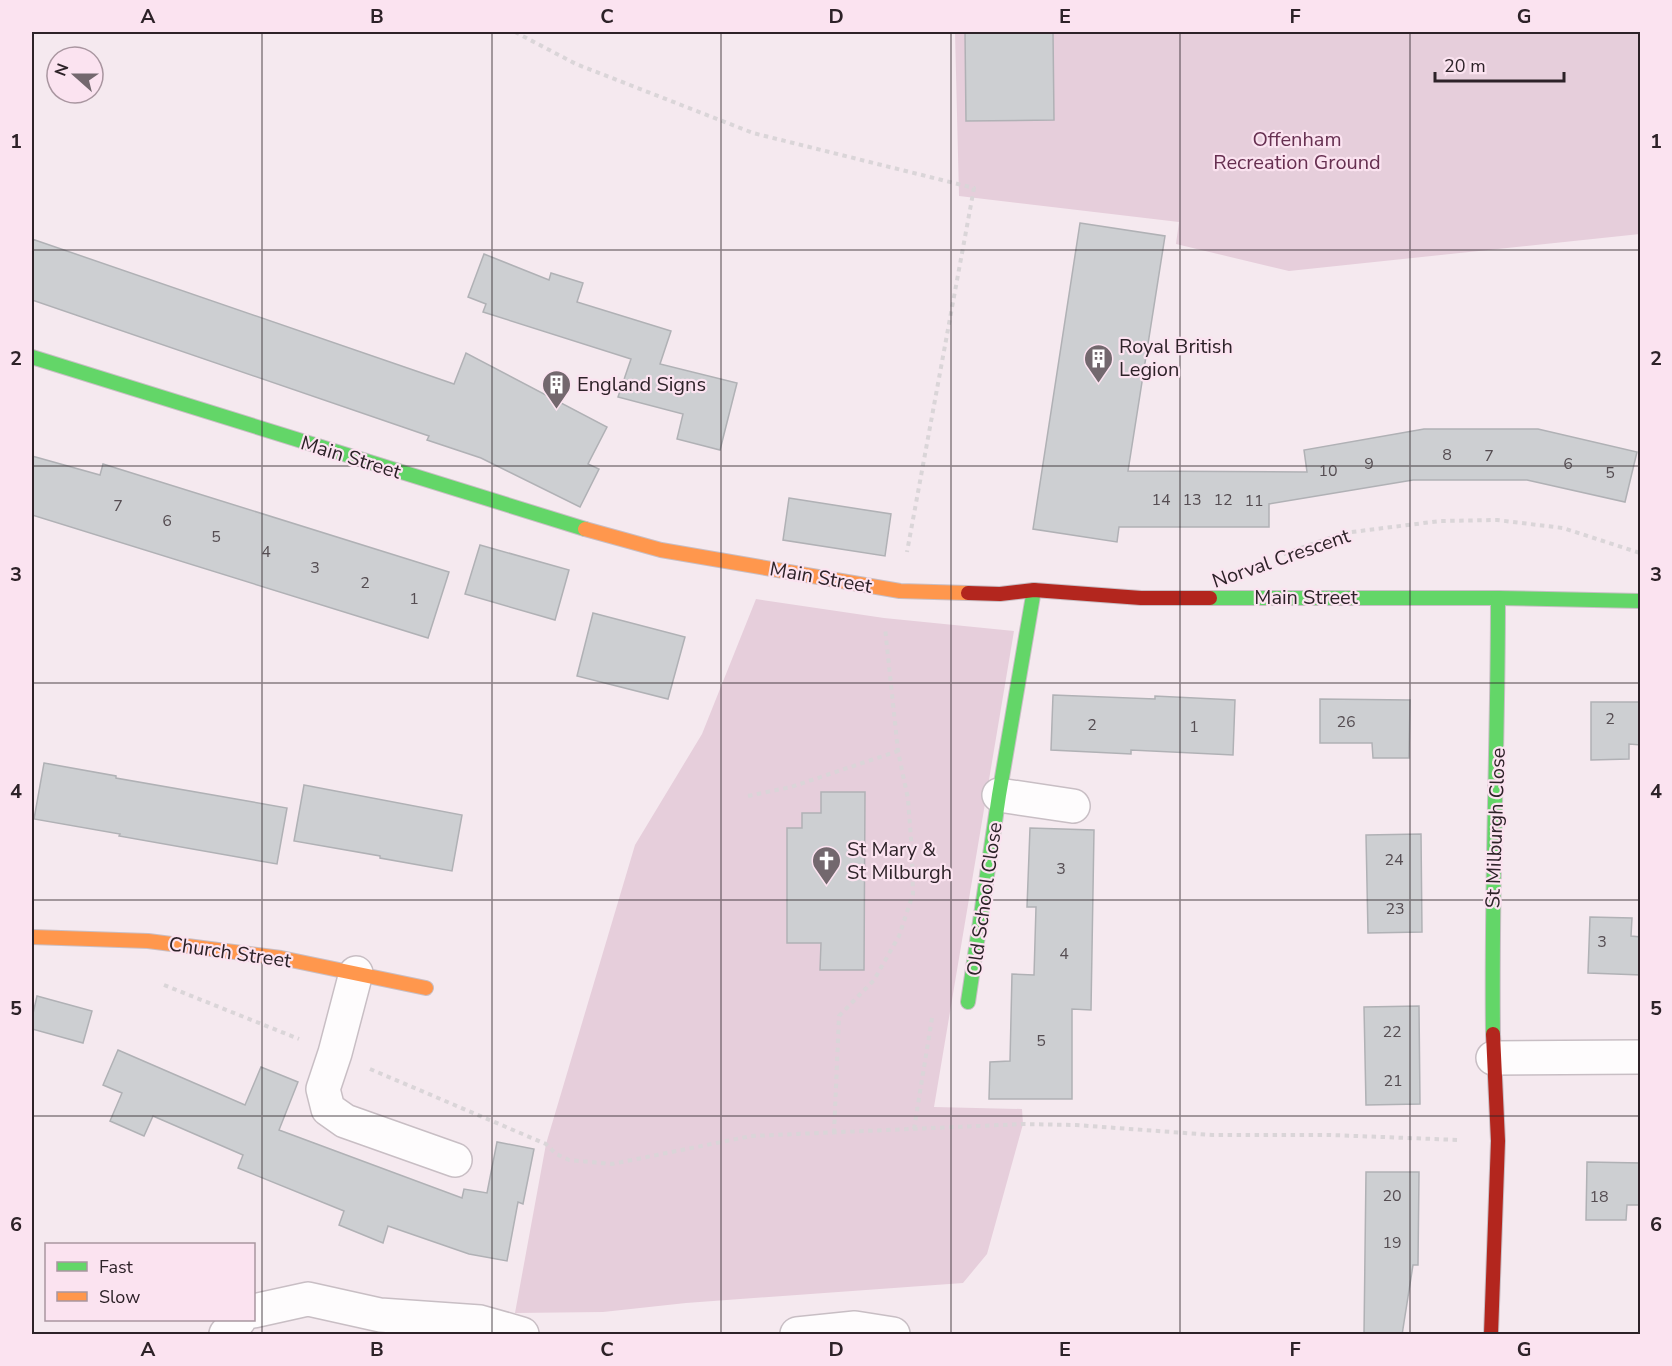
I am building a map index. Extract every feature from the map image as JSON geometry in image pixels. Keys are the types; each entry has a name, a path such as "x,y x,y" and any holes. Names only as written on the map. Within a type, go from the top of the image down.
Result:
{"street":[{"name":"Main Street","path":"32,357 549,518 661,550 895,590 1000,594 1034,590 1142,598 1498,598 1641,601"},
{"name":"Old School Close","path":"968,1002 999,795 1034,590"},
{"name":"St Milburgh Close","path":"1491,1335 1498,1142 1493,1058 1492,966 1498,727 1498,598"},
{"name":"Old School Close","path":"999,795 1073,806"},
{"name":"Church Street","path":"32,937 148,942 281,958 426,988"},
{"path":"356,973 323,1089 328,1109 345,1121 455,1160"},
{"path":"1493,1058 1641,1057"},
{"path":"255,1311 308,1299 380,1315 480,1322 522,1335"},
{"path":"226,1335 238,1321"},
{"path":"796,1335 855,1328 893,1335"}],"path":[{"path":"515,32 576,64 753,133 974,188 895,590 884,618 898,751 908,799 913,894 899,936 874,980 839,1016 834,1133"},
{"name":"Norval Crescent","path":"1274,557 1344,533 1440,521 1497,520 1563,528 1641,553"},
{"path":"748,796 790,787 898,751"},
{"path":"153,981 335,1053 546,1144 556,1154 569,1160 612,1164 751,1136 1023,1124 1076,1125 1212,1135 1331,1136 1498,1142"}],"green space":[{"name":"Offenham Recreation Ground","path":"955,32 1640,32 1640,234 1289,271 1176,244 1179,222 959,196"},
{"path":"756,599 884,618 1014,631 934,1107 1022,1109 1023,1124 987,1254 963,1283 686,1303 603,1312 515,1313 546,1144 635,845 702,734"}],"building":[{"path":"965,32 1053,32 1054,120 966,121"},
{"path":"1080,223 1165,236 1128,471 1307,472 1304,450 1424,429 1538,429 1637,452 1625,502 1527,480 1413,480 1269,504 1269,527 1119,527 1117,542 1033,529"},
{"path":"32,239 454,384 466,353 607,427 588,464 599,469 580,507 481,458 427,440 429,436 32,300"},
{"path":"484,254 549,280 551,273 583,283 577,302 671,331 660,364 737,383 720,450 677,439 683,414 618,397 631,359 483,312 486,304 468,297"},
{"path":"32,456 100,475 103,464 449,572 428,638 32,515"},
{"path":"789,498 891,514 885,556 783,540"},
{"path":"480,545 569,570 555,620 465,594"},
{"path":"593,613 685,637 668,699 577,676"},
{"path":"1053,695 1155,699 1155,696 1235,700 1233,755 1131,750 1131,754 1051,750"},
{"path":"1320,699 1410,700 1409,758 1373,758 1372,743 1320,743"},
{"path":"1591,702 1641,702 1641,745 1629,744 1629,759 1591,760"},
{"path":"44,763 287,808 277,864 34,819"},
{"path":"304,785 462,815 452,871 294,841"},
{"name":"St Mary & St Milburgh","path":"821,792 865,792 864,970 820,970 821,943 787,943 787,828 802,828 802,813 821,813"},
{"path":"1030,828 1094,830 1091,1010 1072,1009 1072,1099 989,1099 990,1062 1010,1061 1012,974 1034,975 1036,907 1027,907"},
{"path":"1421,834 1422,932 1368,933 1366,835"},
{"path":"1590,917 1632,918 1631,936 1641,937 1641,975 1588,973"},
{"path":"37,996 92,1011 83,1043 32,1029"},
{"path":"1419,1006 1420,1104 1366,1105 1364,1007"},
{"path":"118,1050 245,1105 261,1067 298,1082 279,1130 462,1198 464,1189 487,1193 497,1142 534,1149 523,1204 518,1202 507,1261 469,1254 388,1226 383,1243 339,1225 344,1211 238,1168 243,1155 153,1116 144,1136 110,1121 122,1093 103,1085"},
{"path":"1587,1162 1641,1163 1641,1205 1627,1205 1626,1220 1586,1220"},
{"path":"1366,1172 1419,1172 1418,1265 1413,1265 1402,1335 1364,1335"}],"traffic: fast":[{"path":"32,357 585,529"},
{"path":"968,1002 999,795 1034,590"},
{"path":"1210,598 1498,598 1640,601"},
{"path":"1493,1034 1498,598"}],"traffic: slow":[{"path":"585,529 661,550 900,591 968,593"},
{"path":"32,937 148,941 281,958 426,988"}],"traffic: jam":[{"path":"968,593 1000,594 1034,590 1141,598 1210,598"},
{"path":"1491,1334 1498,1141 1493,1034"}],"place":[{"name":"Royal British Legion","path":"1098,384"},
{"name":"England Signs","path":"556,410"},
{"name":"St Mary & St Milburgh","path":"826,886"}]}
